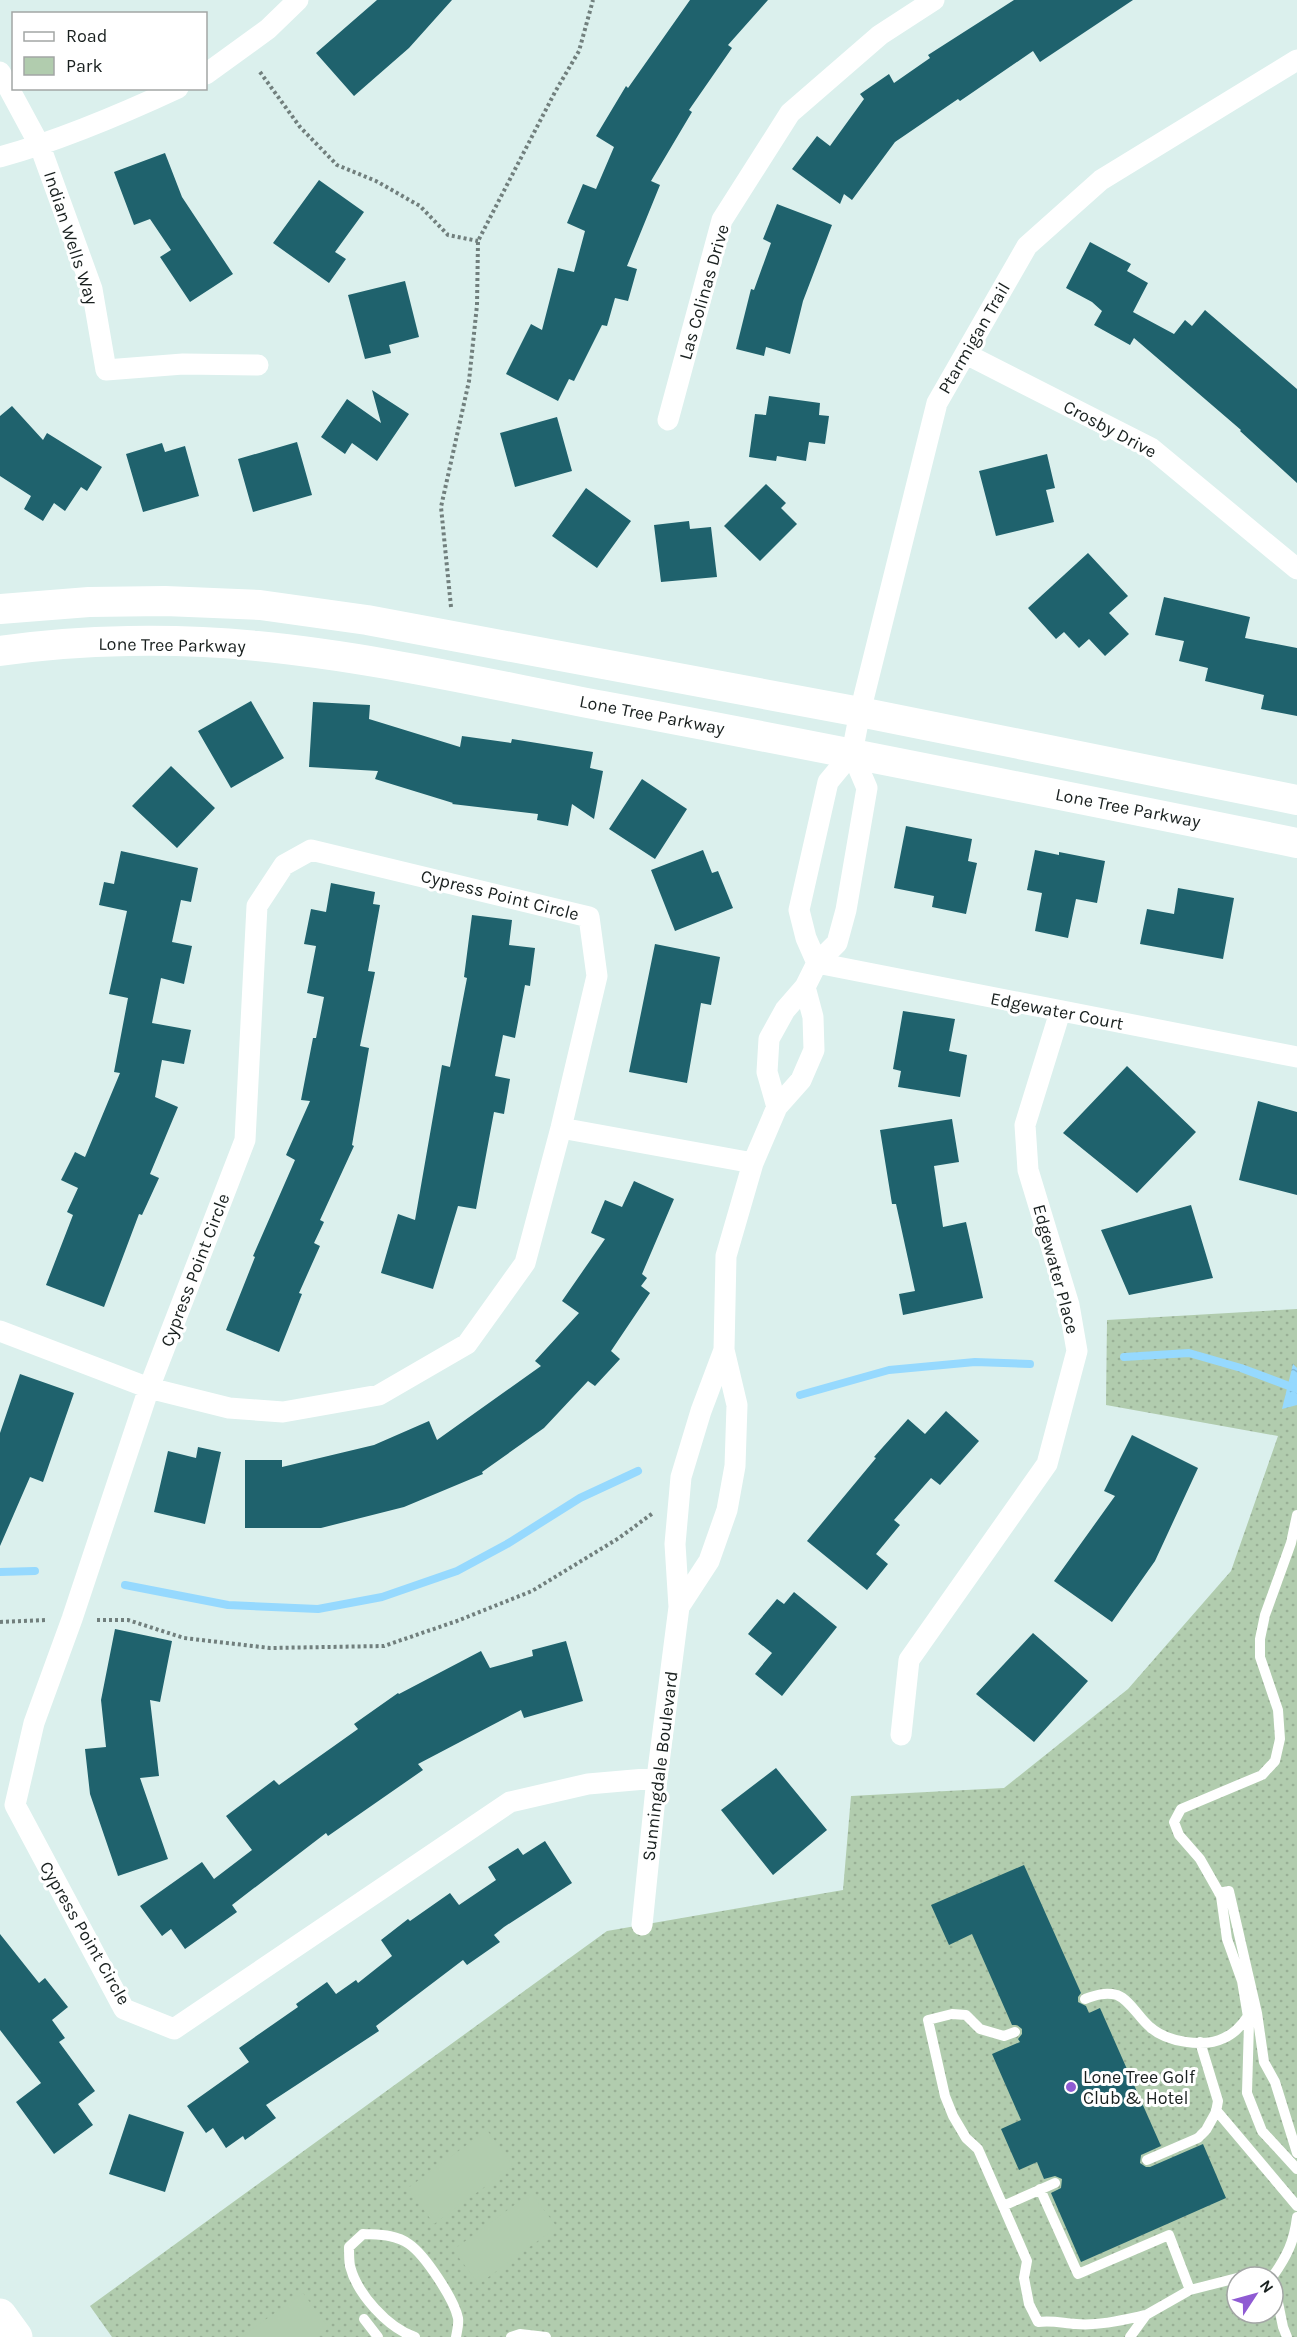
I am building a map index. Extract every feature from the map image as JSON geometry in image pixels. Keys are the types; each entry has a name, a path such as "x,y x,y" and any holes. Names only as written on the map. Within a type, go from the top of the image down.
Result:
{"main road":[{"path":"0,2315 16,2337"}],"street":[{"path":"207,73 268,29 297,0"},
{"name":"Las Colinas Drive","path":"668,420 722,220 790,112 880,35 934,0"},
{"name":"Ptarmigan Trail","path":"852,753 860,712 937,403 1027,246 1101,180 1297,60"},
{"name":"Indian Wells Way","path":"0,72 40,146 92,289 106,370 183,364 258,365"},
{"path":"0,157 40,146 174,90"},
{"name":"Crosby Drive","path":"966,354 1151,448 1297,569"},
{"path":"0,609 89,602 165,601 260,605 367,620 860,712 1297,800"},
{"name":"Lone Tree Parkway","path":"0,651 91,643 164,642 257,646 361,661 852,753 1297,843"},
{"path":"777,1107 767,1072 769,1039 785,1010 805,987 817,963 837,943 846,910 867,788 852,753 828,782 799,910 806,938 817,963"},
{"name":"Cypress Point Circle","path":"149,1388 229,1408 283,1412 379,1395 467,1344 525,1263 561,1128 597,976 589,916 311,849 284,865 257,906 245,1140 149,1388 72,1619 34,1723 15,1805 124,2009 174,2029 510,1802 588,1784 657,1778"},
{"name":"Edgewater Court","path":"817,963 1297,1057"},
{"name":"Sunningdale Boulevard","path":"680,1607 710,1561 727,1510 735,1466 738,1405 724,1350 726,1256 753,1163 777,1107 801,1080 814,1050 813,1017 805,987"},
{"name":"Edgewater Place","path":"901,1735 909,1660 1047,1464 1077,1351 1070,1305 1028,1170 1025,1125 1060,1012"},
{"path":"561,1128 753,1163"},
{"path":"0,1331 149,1388"},
{"name":"Sunningdale Boulevard","path":"642,1925 657,1778 680,1607 675,1544 681,1477 701,1411 724,1350"}],"lane":[{"path":"1297,1515 1291,1544 1265,1615 1260,1639 1260,1657 1278,1710 1280,1739 1275,1761 1262,1775 1180,1809 1174,1822 1179,1835 1200,1859 1219,1893 1227,1940 1242,1981 1248,2016 1247,2093 1262,2131 1297,2169"},
{"path":"1219,1893 1229,1891 1232,1899 1257,2013 1264,2062 1275,2082 1297,2153"},
{"path":"1085,1999 1100,1993 1118,1995 1148,2026 1161,2036 1174,2040 1212,2043 1226,2037 1248,2016"},
{"path":"1015,2032 1004,2036 980,2029 966,2015 952,2014 928,2020 945,2096 953,2116 966,2138 978,2148 1027,2261 1024,2278 1029,2304 1038,2322 1050,2320 1095,2324 1146,2315 1190,2290 1225,2281"},
{"path":"1147,2160 1198,2138 1206,2130 1216,2110 1218,2102 1200,2042"},
{"path":"1216,2110 1297,2206"},
{"path":"1003,2206 1054,2183"},
{"path":"1040,2189 1078,2274 1169,2235 1190,2290"},
{"path":"1281,2265 1287,2256 1297,2217"},
{"path":"415,2337 402,2332 375,2308 360,2288 350,2266 349,2247 363,2234 391,2235 410,2244 428,2264 450,2299 458,2319 456,2337"},
{"path":"1130,2337 1146,2315"},
{"path":"364,2319 378,2337"},
{"path":"510,2337 520,2334 546,2337"}],"path":[{"path":"451,609 441,507 469,381 477,305 478,241 555,92 579,51 593,0"},
{"path":"260,72 300,127 338,165 376,180 420,206 448,235 478,241"},
{"path":"0,1622 72,1619 128,1620 184,1638 270,1648 384,1646 457,1621 532,1591 619,1538 680,1495"}],"green space":[{"path":"1297,1309 1297,2337 112,2337 90,2306 607,1931 843,1890 851,1796 1004,1788 1128,1689 1231,1571 1278,1436 1106,1405 1107,1320"},
{"path":"487,2130 513,2166 434,2224 408,2188"},
{"path":"531,2193 557,2227 479,2284 453,2250"},
{"path":"303,2293 329,2328 317,2337 241,2337"}],"water":[{"path":"1293,1364 1297,1368 1297,1405 1282,1409"}],"building":[{"path":"377,0 452,0 409,48 354,96 316,53"},
{"path":"690,0 768,0 728,45 732,48 689,110 692,112 651,181 660,185 627,266 637,269 628,301 615,298 607,326 602,325 574,381 569,379 558,401 506,374 531,324 542,330 558,268 574,272 585,231 567,223 583,184 596,189 614,147 596,136 626,86 628,88"},
{"path":"1014,0 1133,0 1040,62 1033,51 895,142 852,200 844,194 840,204 792,169 817,136 830,146 864,99 860,94 889,74 894,83 930,58 928,55"},
{"path":"165,153 182,197 233,274 190,302 160,257 171,250 150,219 134,225 114,172"},
{"path":"319,180 364,212 335,252 346,259 329,283 273,243"},
{"path":"777,204 832,225 803,301 790,354 766,347 764,356 736,349 751,289 754,290 771,243 763,239"},
{"path":"1090,242 1131,264 1127,271 1148,283 1133,312 1174,334 1185,320 1192,326 1205,310 1297,389 1297,483 1241,430 1134,338 1130,345 1094,325 1102,311 1092,302 1066,288"},
{"path":"405,281 419,337 389,345 391,353 365,359 348,295"},
{"path":"372,390 409,414 377,461 352,443 345,454 321,437 347,399 381,423"},
{"path":"769,396 820,403 819,415 829,416 825,444 809,442 806,461 777,456 776,461 749,457 755,414 766,415"},
{"path":"12,406 43,440 47,433 102,467 87,491 81,487 65,511 54,503 43,521 24,509 31,496 0,476 0,416"},
{"path":"557,417 572,471 515,487 500,433"},
{"path":"297,442 312,495 253,512 238,459"},
{"path":"162,443 165,452 185,446 199,496 143,512 126,454"},
{"path":"1047,454 1055,488 1046,490 1054,522 996,536 979,471"},
{"path":"766,484 786,503 781,508 797,524 760,561 724,526"},
{"path":"586,488 631,521 597,568 552,536"},
{"path":"689,521 690,529 711,527 717,577 661,582 654,525"},
{"path":"1088,553 1128,596 1109,613 1129,634 1105,656 1089,639 1079,648 1064,632 1056,639 1028,608"},
{"path":"1164,597 1250,617 1245,638 1297,648 1297,716 1261,709 1264,695 1205,681 1208,668 1179,661 1184,641 1155,635"},
{"path":"251,701 284,758 231,788 198,731"},
{"path":"313,702 370,705 369,719 460,747 462,736 511,743 512,739 593,752 590,768 603,771 594,819 572,804 568,826 537,820 538,814 452,804 375,779 378,771 309,767"},
{"path":"171,766 215,808 177,848 132,806"},
{"path":"642,779 687,809 655,859 609,829"},
{"path":"906,826 972,839 968,861 977,863 966,914 932,907 934,896 894,888"},
{"path":"703,850 712,873 718,871 733,908 675,931 651,870"},
{"path":"1035,850 1105,861 1097,903 1076,899 1068,938 1035,931 1042,893 1027,890"},
{"path":"121,851 198,868 191,902 181,900 172,942 192,946 184,984 161,978 152,1023 191,1030 184,1064 162,1060 155,1097 178,1107 150,1174 159,1178 142,1215 139,1214 104,1307 46,1285 73,1215 67,1212 78,1188 61,1180 75,1152 85,1157 120,1073 114,1072 128,998 109,994 127,911 99,905 104,882 114,884"},
{"path":"331,883 375,892 373,904 380,905 368,971 375,972 360,1046 369,1048 352,1145 354,1146 320,1220 324,1222 314,1243 320,1246 299,1293 302,1294 279,1352 226,1330 255,1257 253,1256 295,1160 286,1155 310,1101 301,1100 313,1038 316,1038 324,997 307,993 316,946 304,944 311,909 326,912"},
{"path":"1178,888 1234,898 1223,959 1140,944 1147,909 1174,914"},
{"path":"472,915 512,920 509,945 535,948 530,986 525,985 515,1038 503,1035 495,1076 510,1079 504,1114 494,1112 476,1209 458,1206 433,1289 381,1273 398,1214 415,1220 442,1065 450,1067 467,978 464,977"},
{"path":"655,944 720,957 711,1005 701,1003 687,1083 629,1072"},
{"path":"903,1011 955,1019 949,1051 967,1055 960,1097 898,1087 901,1071 893,1069"},
{"path":"1127,1066 1196,1132 1137,1193 1063,1133"},
{"path":"1258,1101 1297,1112 1297,1195 1239,1180"},
{"path":"952,1119 959,1162 934,1166 943,1227 966,1222 983,1298 903,1315 899,1294 915,1291 896,1204 892,1204 880,1130"},
{"path":"634,1181 674,1199 642,1274 647,1278 641,1286 650,1293 611,1351 620,1359 595,1386 588,1381 544,1428 482,1472 483,1474 404,1507 321,1528 245,1528 245,1460 282,1460 282,1467 374,1445 429,1421 437,1440 541,1366 535,1361 579,1313 562,1301 605,1239 591,1233 605,1200 622,1207"},
{"path":"1191,1205 1213,1278 1129,1295 1101,1230"},
{"path":"20,1374 74,1393 43,1482 30,1477 0,1546 0,1433"},
{"path":"946,1411 979,1441 940,1485 931,1478 894,1520 900,1525 876,1554 888,1564 867,1590 807,1541 876,1458 874,1457 908,1419 925,1434"},
{"path":"1132,1435 1198,1468 1155,1561 1112,1622 1054,1581 1115,1496 1104,1491"},
{"path":"198,1447 221,1452 205,1524 154,1512 168,1451 196,1458"},
{"path":"794,1592 837,1627 782,1696 755,1674 772,1653 748,1634 777,1599 784,1604"},
{"path":"115,1629 172,1641 160,1702 150,1700 159,1776 140,1778 168,1859 118,1876 90,1794 85,1749 106,1747 101,1700"},
{"path":"1033,1633 1088,1681 1034,1742 976,1694"},
{"path":"566,1641 583,1701 524,1718 521,1710 418,1764 423,1770 328,1836 326,1833 232,1905 237,1912 185,1949 171,1929 162,1936 140,1906 202,1862 214,1879 252,1850 226,1816 274,1780 279,1785 358,1729 354,1724 398,1693 481,1651 490,1668 533,1656 532,1650"},
{"path":"776,1768 827,1830 773,1875 721,1810"},
{"path":"545,1841 572,1883 504,1927 494,1935 500,1942 467,1965 463,1960 376,2026 379,2031 266,2105 276,2118 245,2140 243,2136 226,2148 213,2128 206,2133 187,2106 249,2062 239,2048 298,2007 296,2004 327,1982 336,1994 356,1980 358,1983 392,1956 381,1940 408,1919 410,1921 450,1893 459,1905 496,1880 488,1867 518,1848 523,1855"},
{"name":"Lone Tree Golf Club & Hotel","path":"1024,1865 1081,1993 1078,2002 1086,2006 1089,2013 1100,2008 1161,2146 1141,2155 1140,2163 1150,2167 1203,2144 1226,2198 1081,2262 1051,2193 1061,2188 1062,2179 1055,2176 1044,2179 1037,2162 1019,2170 1001,2129 1021,2120 992,2054 1020,2042 1018,2039 1022,2034 1022,2029 1017,2025 1012,2025 972,1934 949,1945 931,1905"},
{"path":"0,1934 39,1983 45,1978 68,2007 52,2020 65,2038 59,2042 95,2091 78,2104 93,2125 54,2154 16,2102 41,2083 0,2030"},
{"path":"129,2114 184,2132 165,2192 109,2174"}],"waterway":[{"path":"1124,1357 1189,1353 1241,1368 1297,1389"},
{"path":"800,1395 889,1370 975,1362 1030,1364"},
{"path":"125,1585 228,1605 318,1609 382,1597 457,1571 507,1544 580,1498 638,1471"},
{"path":"0,1572 35,1571"}],"place":[{"name":"Lone Tree Golf Club & Hotel","path":"1071,2087"}]}
